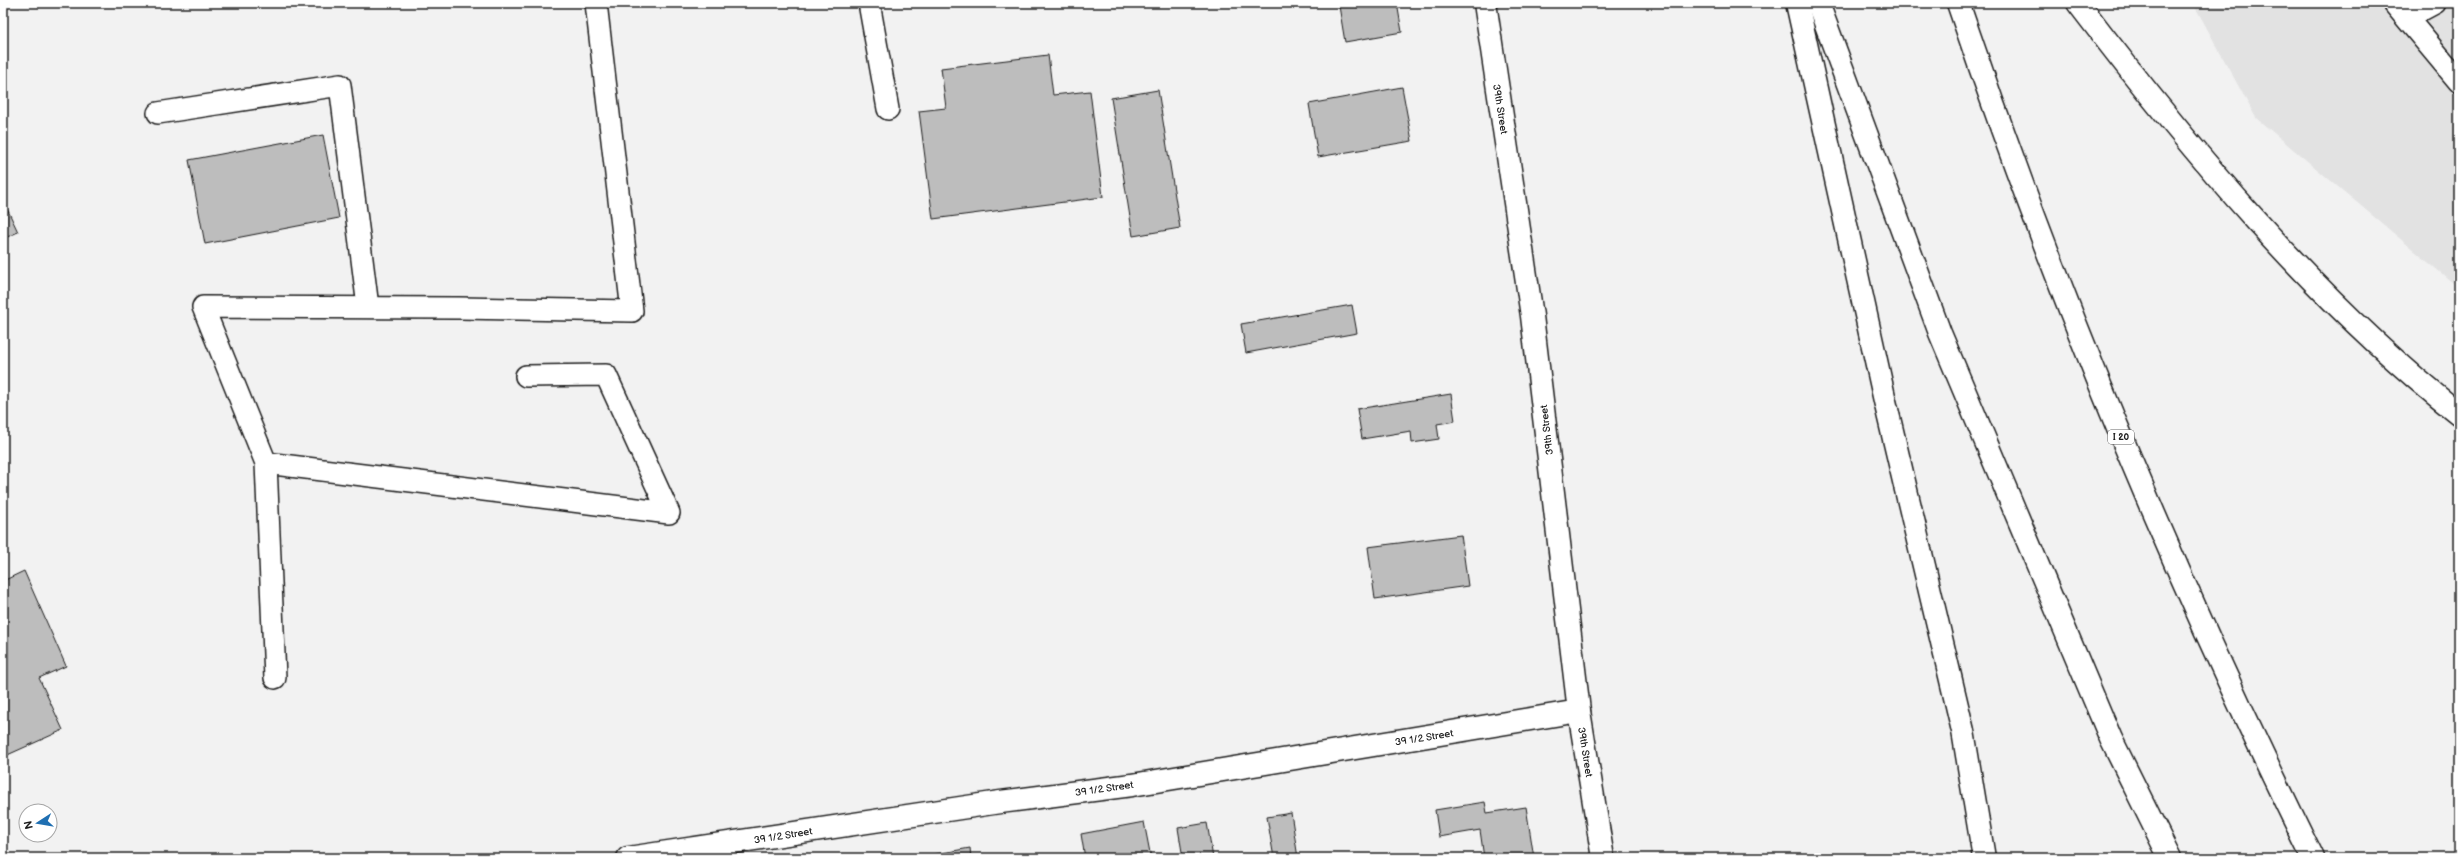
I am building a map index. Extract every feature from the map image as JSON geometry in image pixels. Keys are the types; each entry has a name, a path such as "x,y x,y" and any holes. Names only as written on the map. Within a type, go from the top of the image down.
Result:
{"main road":[{"name":"39th Street","path":"1485,3 1532,316 1579,712 1603,858"},
{"path":"1797,3 1885,401 1963,731 1984,858"},
{"path":"1818,3 1940,334 2111,739 2170,858"},
{"name":"I 20","path":"1958,3 1990,97 2055,275 2132,465 2261,753 2313,858"},
{"path":"2078,3 2156,106 2245,207 2342,310 2459,414"},
{"path":"2401,11 2459,81"},
{"name":"39 1/2 Street","path":"628,858 992,803 1132,785 1579,712"}],"lane":[{"path":"275,678 266,463 203,307 368,307 632,311 596,3"},
{"path":"869,3 888,109"},
{"path":"2401,11 2435,3"},
{"path":"158,113 340,85 368,307"},
{"path":"266,463 669,513 606,375 526,376"}],"shaded area":[{"path":"2193,3 2459,3 2459,288 2256,118"}],"building":[{"path":"1357,3 1397,3 1402,32 1345,42 1339,6"},
{"path":"1048,55 1053,95 1090,91 1103,197 933,219 919,111 946,108 941,68"},
{"path":"1402,87 1412,141 1318,157 1309,104"},
{"path":"1158,90 1180,228 1133,236 1111,98"},
{"path":"323,135 339,218 205,244 189,160"},
{"path":"3,200 18,232 3,239"},
{"path":"1352,305 1357,333 1246,353 1241,324"},
{"path":"1451,394 1455,421 1437,424 1439,439 1412,443 1411,431 1362,439 1357,409"},
{"path":"1461,535 1468,586 1375,599 1368,547"},
{"path":"24,571 66,666 39,678 63,730 3,757 3,581"},
{"path":"1485,802 1487,813 1526,807 1534,858 1484,858 1480,830 1439,837 1435,810"},
{"path":"1291,813 1298,858 1274,858 1267,817"},
{"path":"1144,822 1151,858 1085,858 1081,834"},
{"path":"1207,823 1213,858 1183,858 1178,828"},
{"path":"970,848 971,858 914,858"}]}
